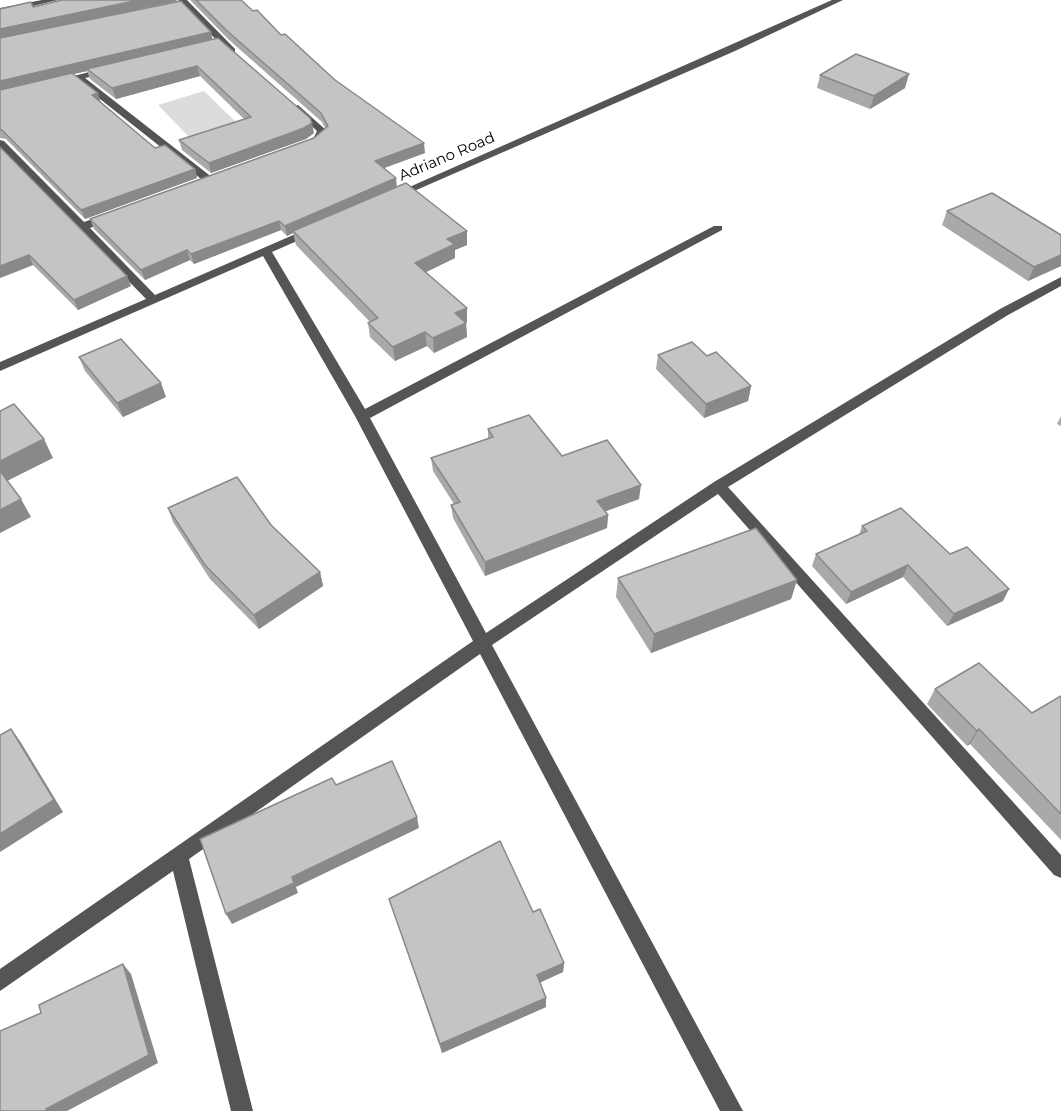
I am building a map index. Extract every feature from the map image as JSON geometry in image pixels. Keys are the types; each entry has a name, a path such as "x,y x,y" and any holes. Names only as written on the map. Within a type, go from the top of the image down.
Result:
{"street":[{"path":"0,11 54,0"},
{"name":"Adriano Road","path":"383,201 732,50 839,0"},
{"path":"180,4 240,58"},
{"path":"212,46 223,43"},
{"path":"45,85 123,67"},
{"path":"78,77 209,180"},
{"path":"292,103 322,131 318,139 301,147"},
{"path":"0,143 153,299"},
{"path":"82,227 125,211"},
{"path":"0,367 319,228"},
{"path":"362,416 718,228"},
{"path":"266,251 362,416 732,1111"},
{"path":"0,981 483,643 719,486 1004,312 1061,281"},
{"path":"719,486 1061,869"},
{"path":"179,855 242,1111"}],"shaded area":[{"path":"204,91 240,126 193,141 158,105"}],"building":[{"path":"62,0 139,0 0,29 0,9 31,2 33,7"},
{"path":"196,0 241,0 253,11 257,10 281,35 285,34 335,80 424,143 375,161 396,178 285,226 279,221 191,254 187,250 141,270 90,219 314,138 328,126 321,113 226,30"},
{"path":"181,1 211,32 0,81 0,38"},
{"path":"218,38 310,118 312,123 209,163 179,140 251,117 197,66 112,88 87,69"},
{"path":"856,54 909,74 874,96 820,75"},
{"path":"72,73 98,93 92,95 155,148 165,145 195,169 81,210 0,130 0,90"},
{"path":"0,147 127,276 74,300 29,255 0,266"},
{"path":"406,183 467,231 447,239 455,244 415,263 467,308 455,313 466,323 433,338 425,332 393,347 368,323 378,318 293,231"},
{"path":"992,193 1061,235 1061,255 1034,267 947,211"},
{"path":"121,339 161,383 117,403 79,357"},
{"path":"692,342 707,356 716,352 751,386 706,404 658,355"},
{"path":"14,404 44,439 0,461 0,411"},
{"path":"529,415 562,456 607,440 641,485 597,501 608,515 485,562 451,505 460,502 431,458 493,437 488,429"},
{"path":"0,471 21,499 0,510"},
{"path":"237,477 271,525 320,572 254,615 205,565 168,508"},
{"path":"901,508 950,554 967,547 1009,589 954,614 908,565 851,592 816,554 867,531 862,526"},
{"path":"756,528 797,580 654,634 618,578"},
{"path":"979,663 1032,713 1061,696 1061,814 979,729 977,731 935,689"},
{"path":"11,729 54,800 0,834 0,735"},
{"path":"392,761 417,817 292,877 294,883 226,914 200,839 332,778 336,785"},
{"path":"500,841 533,912 540,909 564,963 537,975 546,998 440,1044 389,899"},
{"path":"123,964 149,1055 46,1111 0,1111 0,1031 41,1013 39,1005"}]}
